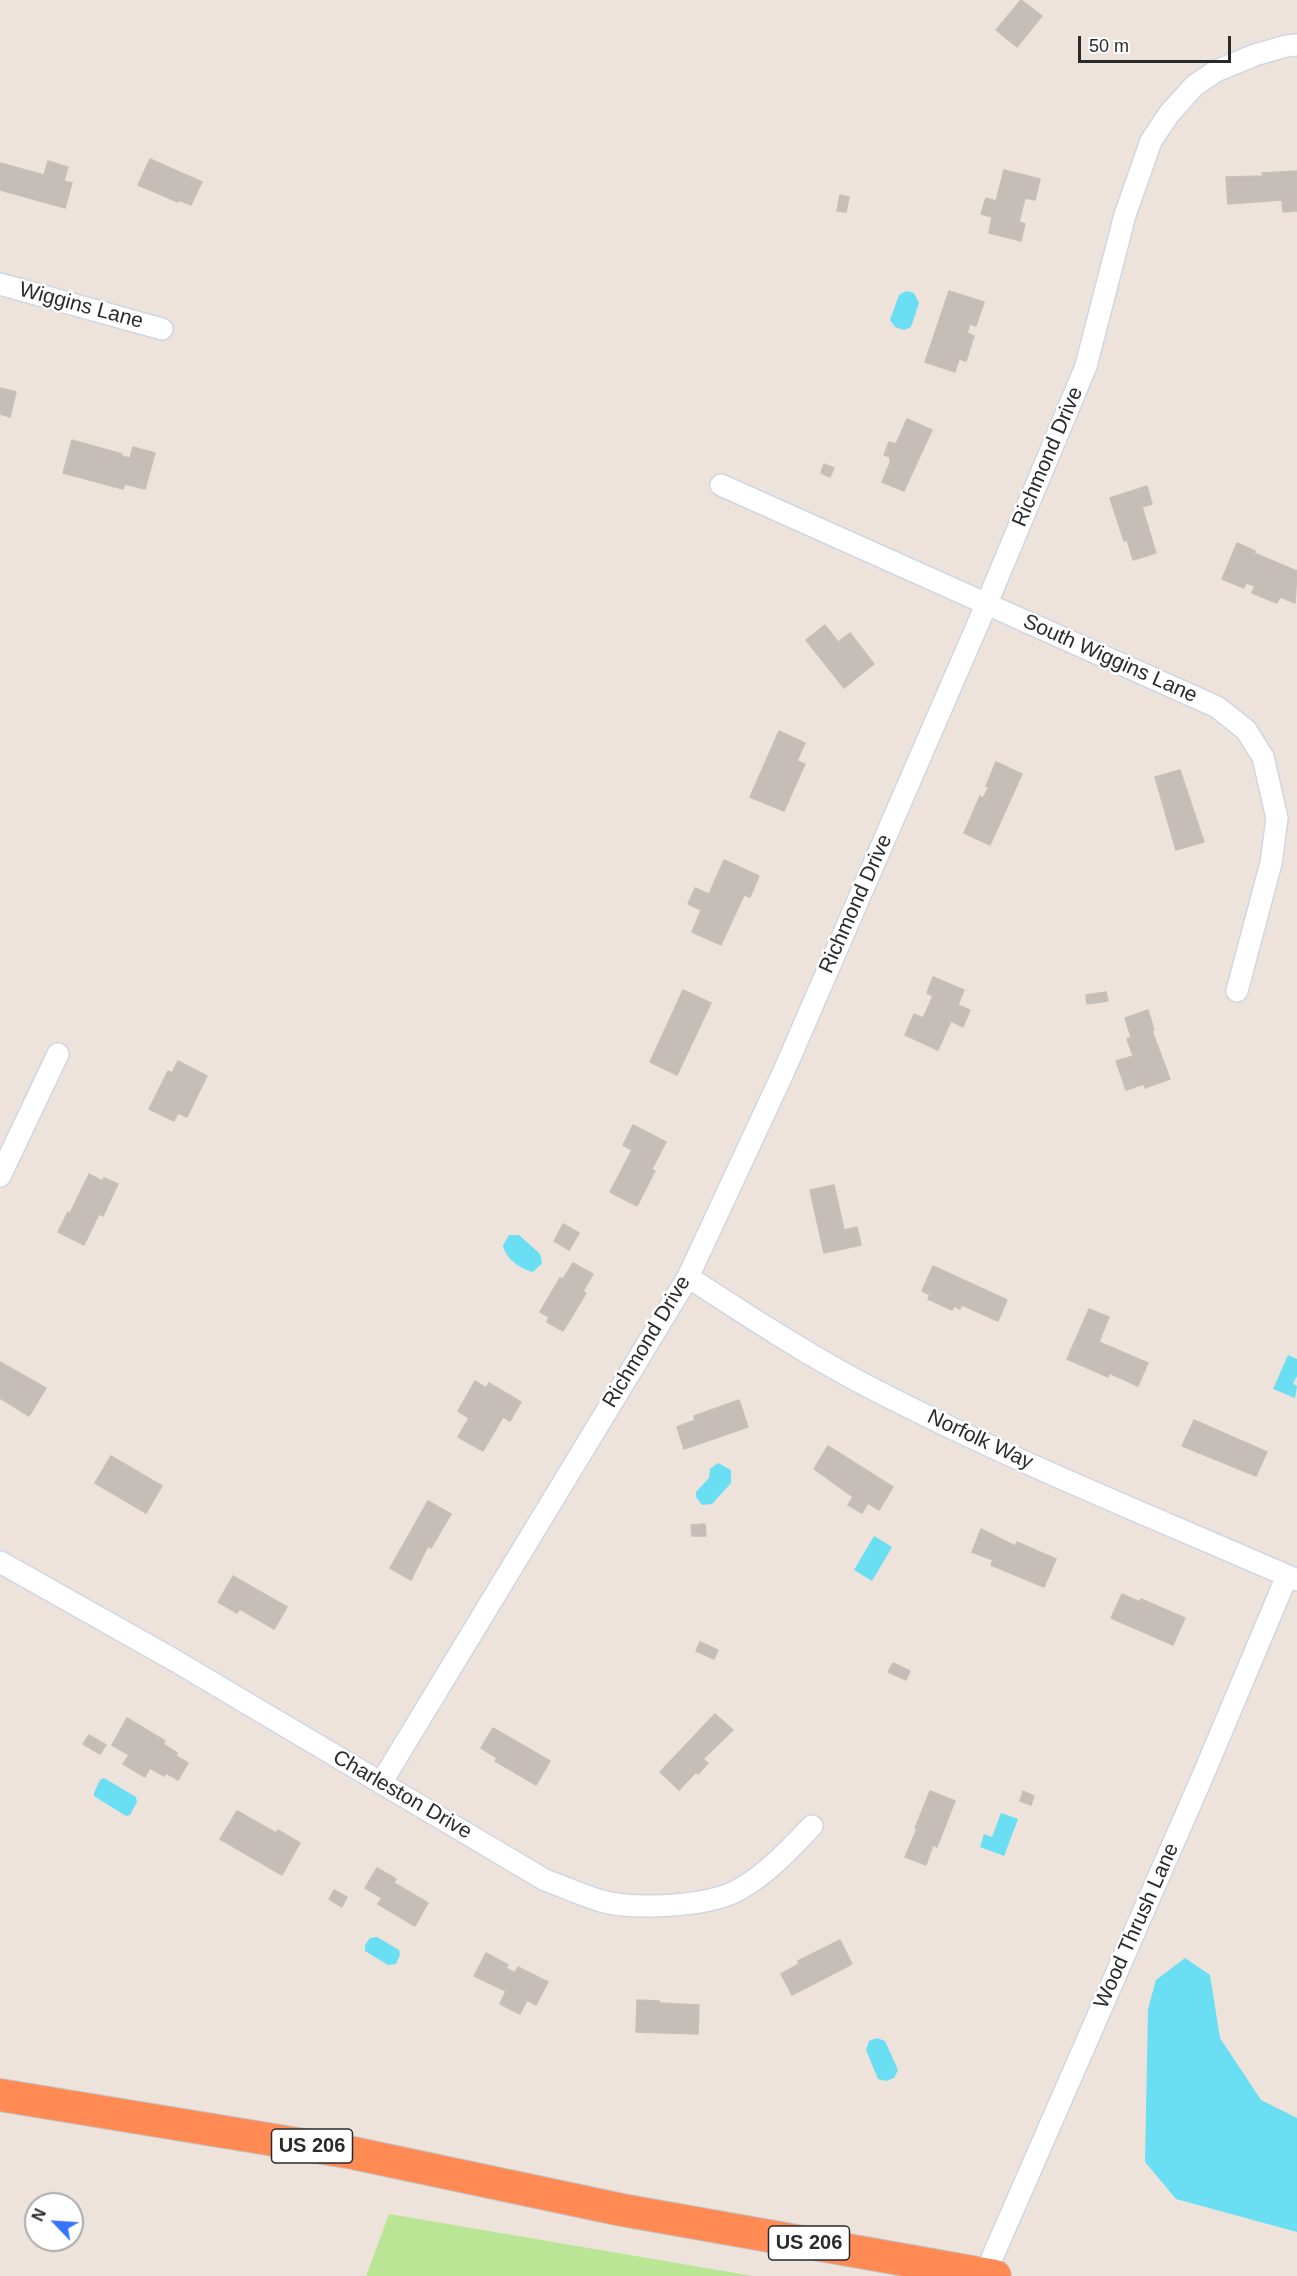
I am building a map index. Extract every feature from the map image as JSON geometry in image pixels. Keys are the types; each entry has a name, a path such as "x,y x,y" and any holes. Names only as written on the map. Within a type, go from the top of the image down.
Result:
{"highway":[{"name":"US 206","path":"0,2095 353,2153 622,2210 990,2275"}],"street":[{"name":"Richmond Drive","path":"381,1783 688,1277 784,1071 987,603 1086,366 1125,215 1151,141 1167,116 1194,86 1216,71 1255,55 1297,45"},
{"name":"Wiggins Lane","path":"0,284 162,329"},
{"name":"South Wiggins Lane","path":"721,485 1217,707 1246,730 1263,757 1277,818 1271,863 1237,991"},
{"path":"0,1176 58,1054"},
{"name":"Norfolk Way","path":"688,1277 782,1337 854,1379 981,1442 1292,1578"},
{"name":"Charleston Drive","path":"0,1562 174,1660 546,1880 603,1901 657,1907 708,1900 739,1890 780,1860 812,1826"},
{"name":"Wood Thrush Lane","path":"990,2275 1204,1773 1292,1578"}],"green space":[{"path":"389,2214 753,2276 366,2276"}],"water":[{"path":"906,291 914,293 919,303 911,327 904,330 895,327 890,320 899,295"},
{"path":"509,1235 519,1235 540,1254 542,1263 533,1272 518,1266 504,1250 503,1245"},
{"path":"1288,1355 1297,1359 1297,1376 1293,1384 1297,1386 1295,1398 1273,1389"},
{"path":"718,1463 731,1470 731,1483 712,1504 702,1505 696,1497 696,1492 709,1478 710,1469"},
{"path":"874,1536 892,1547 872,1581 854,1570"},
{"path":"104,1778 136,1797 137,1802 130,1815 126,1816 94,1796 100,1780"},
{"path":"1001,1813 1018,1819 1004,1856 980,1847 984,1834 992,1837"},
{"path":"377,1937 399,1950 400,1955 396,1964 388,1965 365,1951 365,1945 370,1938"},
{"path":"1185,1958 1210,1975 1220,2038 1261,2100 1297,2118 1297,2232 1176,2199 1145,2162 1148,2009 1156,1980"},
{"path":"877,2038 885,2041 898,2070 894,2078 886,2081 878,2079 866,2050 869,2041"}],"building":[{"path":"1021,0 1042,16 1017,47 996,30"},
{"path":"150,159 202,182 191,205 138,185"},
{"path":"48,161 68,167 64,181 72,183 65,208 0,190 0,163 44,175"},
{"path":"1004,170 1040,179 1035,200 1025,198 1019,222 1025,224 1021,241 989,233 992,217 981,214 986,198 996,201"},
{"path":"1297,171 1297,211 1283,212 1282,200 1228,204 1226,177 1263,176 1262,173"},
{"path":"840,195 849,197 846,212 837,211"},
{"path":"949,291 984,302 976,326 970,324 967,333 974,336 966,361 959,359 955,372 925,362"},
{"path":"0,388 16,392 10,417 0,414"},
{"path":"907,419 932,430 904,491 882,482 890,463 890,457 884,455 889,442 896,444"},
{"path":"72,440 130,458 133,447 155,453 145,489 125,484 123,489 63,473"},
{"path":"824,464 834,468 830,477 821,473"},
{"path":"1147,486 1152,504 1142,507 1156,553 1133,560 1127,540 1124,541 1110,498"},
{"path":"1237,543 1255,551 1254,553 1297,571 1295,603 1280,597 1277,603 1252,593 1255,586 1246,583 1244,588 1222,579"},
{"path":"825,625 838,642 850,633 874,664 844,688 806,640"},
{"path":"779,731 805,743 797,761 805,764 784,811 750,797"},
{"path":"996,762 1022,774 990,845 964,833 980,796 983,798 989,787 986,786"},
{"path":"1180,770 1204,842 1176,850 1155,777"},
{"path":"724,860 759,876 750,897 744,895 721,945 692,932 701,910 688,904 695,888 709,894"},
{"path":"933,977 964,990 958,1005 970,1010 963,1027 951,1021 938,1050 905,1035 914,1014 923,1018 933,996 927,993"},
{"path":"683,990 711,1003 677,1075 650,1062"},
{"path":"1106,992 1108,1001 1087,1004 1086,995"},
{"path":"1148,1010 1154,1030 1152,1031 1170,1079 1145,1088 1144,1084 1126,1090 1116,1061 1133,1056 1127,1039 1131,1037 1125,1018"},
{"path":"178,1061 207,1076 187,1117 178,1113 174,1121 149,1109 168,1071 172,1073"},
{"path":"633,1125 666,1142 652,1169 655,1171 637,1206 610,1192 632,1150 623,1145"},
{"path":"89,1174 102,1181 104,1178 118,1184 103,1216 99,1214 84,1245 58,1232"},
{"path":"834,1185 844,1230 857,1227 861,1245 824,1253 810,1190"},
{"path":"563,1224 579,1233 569,1250 554,1241"},
{"path":"573,1263 593,1274 583,1291 586,1293 563,1331 547,1322 549,1317 540,1312 560,1278 563,1279"},
{"path":"933,1266 1007,1300 998,1321 962,1305 960,1309 954,1306 952,1310 928,1299 930,1295 922,1291"},
{"path":"1089,1309 1109,1317 1099,1342 1148,1363 1138,1386 1109,1373 1108,1377 1067,1359"},
{"path":"0,1362 46,1388 29,1416 0,1398"},
{"path":"475,1381 486,1388 489,1383 521,1402 510,1421 503,1417 483,1451 458,1437 469,1418 458,1411"},
{"path":"739,1400 748,1427 684,1449 677,1427 695,1420 694,1416"},
{"path":"1194,1420 1267,1452 1256,1476 1182,1446"},
{"path":"828,1446 893,1487 879,1510 868,1503 862,1513 848,1505 853,1497 814,1469"},
{"path":"111,1456 162,1486 146,1513 95,1483"},
{"path":"428,1501 451,1514 431,1548 428,1546 411,1580 390,1568"},
{"path":"705,1524 706,1536 692,1536 691,1525"},
{"path":"981,1529 1015,1546 1017,1542 1056,1559 1044,1587 991,1565 993,1560 972,1552"},
{"path":"233,1576 287,1607 274,1629 240,1609 237,1613 218,1602"},
{"path":"1122,1594 1140,1602 1141,1599 1185,1618 1173,1645 1111,1618"},
{"path":"700,1642 718,1650 714,1659 696,1651"},
{"path":"893,1663 910,1671 906,1680 888,1672"},
{"path":"715,1714 733,1730 703,1759 708,1763 679,1790 660,1772"},
{"path":"127,1718 165,1741 163,1744 188,1763 178,1780 166,1773 164,1776 150,1768 145,1777 123,1764 129,1755 112,1745"},
{"path":"493,1728 550,1761 536,1785 495,1761 497,1758 481,1748"},
{"path":"89,1735 106,1745 100,1754 83,1744"},
{"path":"930,1791 955,1801 937,1847 933,1845 926,1865 905,1857"},
{"path":"1023,1791 1034,1796 1031,1805 1020,1801"},
{"path":"237,1811 276,1833 278,1830 300,1843 282,1875 220,1839"},
{"path":"377,1868 396,1879 394,1883 428,1903 415,1926 378,1904 382,1898 365,1888"},
{"path":"334,1890 347,1897 342,1907 329,1899"},
{"path":"840,1940 852,1964 792,1995 781,1974 799,1964 798,1961"},
{"path":"486,1953 508,1965 506,1968 515,1973 518,1967 548,1982 536,2005 527,2000 520,2014 500,2004 506,1991 474,1976"},
{"path":"637,2000 699,2005 698,2034 636,2032"}]}
